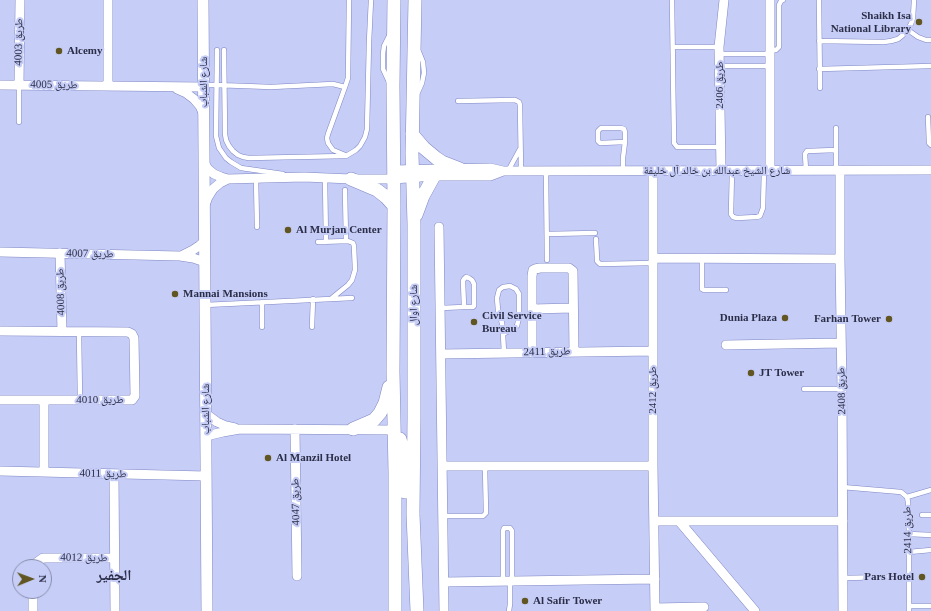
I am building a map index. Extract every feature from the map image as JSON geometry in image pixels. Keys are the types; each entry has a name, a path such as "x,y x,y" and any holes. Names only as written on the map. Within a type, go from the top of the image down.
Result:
{"main road":[{"name":"شارع اوال","path":"394,0 393,372 395,611"},
{"name":"شارع اوال","path":"415,0 412,103 412,174 414,224 413,514 416,611"},
{"path":"412,134 432,156 442,162 460,169"},
{"path":"414,224 423,196 434,176"},
{"path":"348,184 377,190 394,206"},
{"path":"353,429 374,420 380,413 385,403 393,372"},
{"path":"394,430 401,443 404,460 406,497 409,509 413,514"}],"street":[{"name":"طريق 4003","path":"19,85 20,0"},
{"path":"108,0 108,86"},
{"name":"شارع الشباب","path":"203,0 207,611"},
{"name":"طريق 2406","path":"721,170 720,50 724,0"},
{"path":"767,170 770,0"},
{"name":"طريق 4005","path":"0,85 204,86"},
{"name":"طريق 4005","path":"168,87 186,93 194,99 200,106 204,115"},
{"path":"204,163 214,174 221,178 228,179 304,177 325,178 348,184 394,174"},
{"name":"شارع الشيخ عبدالله بن خالد آل خليفة","path":"412,174 460,169 490,168 505,171 931,170"},
{"name":"طريق 2408","path":"838,170 842,389 843,611"},
{"name":"شارع الشيخ عبدالله بن خالد آل خليفة","path":"394,174 490,176 505,171"},
{"name":"طريق 2412","path":"652,171 655,610"},
{"path":"204,206 213,189 228,179"},
{"path":"439,227 444,611"},
{"name":"طريق 4007","path":"180,256 193,250 205,241"},
{"name":"طريق 4007","path":"0,252 180,256 205,262"},
{"name":"طريق 4008","path":"60,253 62,331"},
{"path":"653,261 702,258 840,259"},
{"path":"532,353 532,276 535,268 570,268 573,271 574,352"},
{"path":"532,309 573,308"},
{"name":"طريق 4008","path":"0,330 128,332 132,334"},
{"name":"طريق 4010","path":"0,400 132,400 135,396 134,338 132,334"},
{"path":"726,345 743,347 841,343"},
{"name":"طريق 2411","path":"441,354 653,351"},
{"path":"44,400 44,472"},
{"path":"206,414 217,422 226,426 240,429"},
{"path":"206,436 240,429 394,430"},
{"name":"طريق 4047","path":"295,429 297,576"},
{"path":"442,466 653,466"},
{"name":"طريق 4011","path":"0,471 206,476"},
{"name":"طريق 4012","path":"114,474 115,611"},
{"path":"654,521 843,522"},
{"path":"678,521 755,611"},
{"name":"طريق 4012","path":"41,559 50,557 114,558"},
{"path":"444,582 655,580"},
{"path":"33,599 33,611"},
{"path":"655,610 704,607"}],"lane":[{"path":"346,156 333,150 328,143 327,138 348,78 349,0"},
{"path":"224,50 225,134 226,140 233,151 238,155 249,158 346,156 360,146 367,129 371,0"},
{"path":"672,0 674,143 677,147 720,147"},
{"path":"673,47 770,52 776,50 779,47 779,5 783,0"},
{"path":"819,0 820,88"},
{"path":"819,41 884,42 898,39 908,30 911,24 913,18 914,0"},
{"path":"770,27 779,27"},
{"path":"908,30 918,37 931,40"},
{"path":"217,50 216,136 219,148 226,158 241,168 304,177"},
{"path":"720,66 770,66"},
{"path":"819,69 931,66"},
{"path":"204,86 225,85 271,87 333,84 345,87"},
{"path":"19,85 19,122"},
{"path":"458,101 517,101 520,105 521,171"},
{"path":"928,117 929,143 931,145"},
{"path":"623,171 623,158 624,142 624,130 622,128 601,128 598,131 598,141 600,143 624,142"},
{"path":"836,128 838,170"},
{"path":"505,171 520,148"},
{"path":"806,170 807,151 836,150"},
{"path":"732,171 731,214 733,217 737,218 760,216 763,208 767,170"},
{"path":"546,171 548,260"},
{"path":"256,178 257,227"},
{"path":"325,178 326,242"},
{"path":"346,241 348,184"},
{"path":"547,234 595,232"},
{"path":"596,239 597,259 600,264 653,261"},
{"path":"318,242 346,241 351,242 354,246 354,275 348,284 332,298"},
{"path":"702,258 702,289 726,290"},
{"path":"441,308 464,307 474,306 474,284 469,278 466,278 463,281 464,307"},
{"path":"503,334 517,326 519,317 519,294 516,289 510,286 503,286 499,290 498,298 498,310 502,323 504,353"},
{"path":"205,305 352,298"},
{"path":"312,327 313,299"},
{"path":"262,302 262,327"},
{"path":"79,331 80,400"},
{"path":"804,389 842,389"},
{"path":"443,516 483,516 486,513 485,466"},
{"name":"طريق 2414","path":"842,487 901,492 907,497 909,534 909,609 931,606"},
{"path":"907,497 931,490"},
{"path":"922,515 931,515"},
{"path":"509,582 512,531 510,528 504,528 503,531 509,582 509,611"},
{"path":"909,534 931,535"},
{"path":"909,552 931,550"},
{"path":"843,578 892,577"}],"place":[{"name":"Shaikh Isa National Library","path":"919,22"},
{"name":"Alcemy","path":"59,51"},
{"name":"Al Murjan Center","path":"288,230"},
{"name":"Mannai Mansions","path":"175,294"},
{"name":"Dunia Plaza","path":"785,318"},
{"name":"Farhan Tower","path":"889,319"},
{"name":"Civil Service Bureau","path":"474,322"},
{"name":"JT Tower","path":"751,373"},
{"name":"Al Manzil Hotel","path":"268,458"},
{"name":"Pars Hotel","path":"922,577"},
{"name":"Al Safir Tower","path":"525,601"}],"district":[{"name":"الجفير","path":"114,576"}]}
